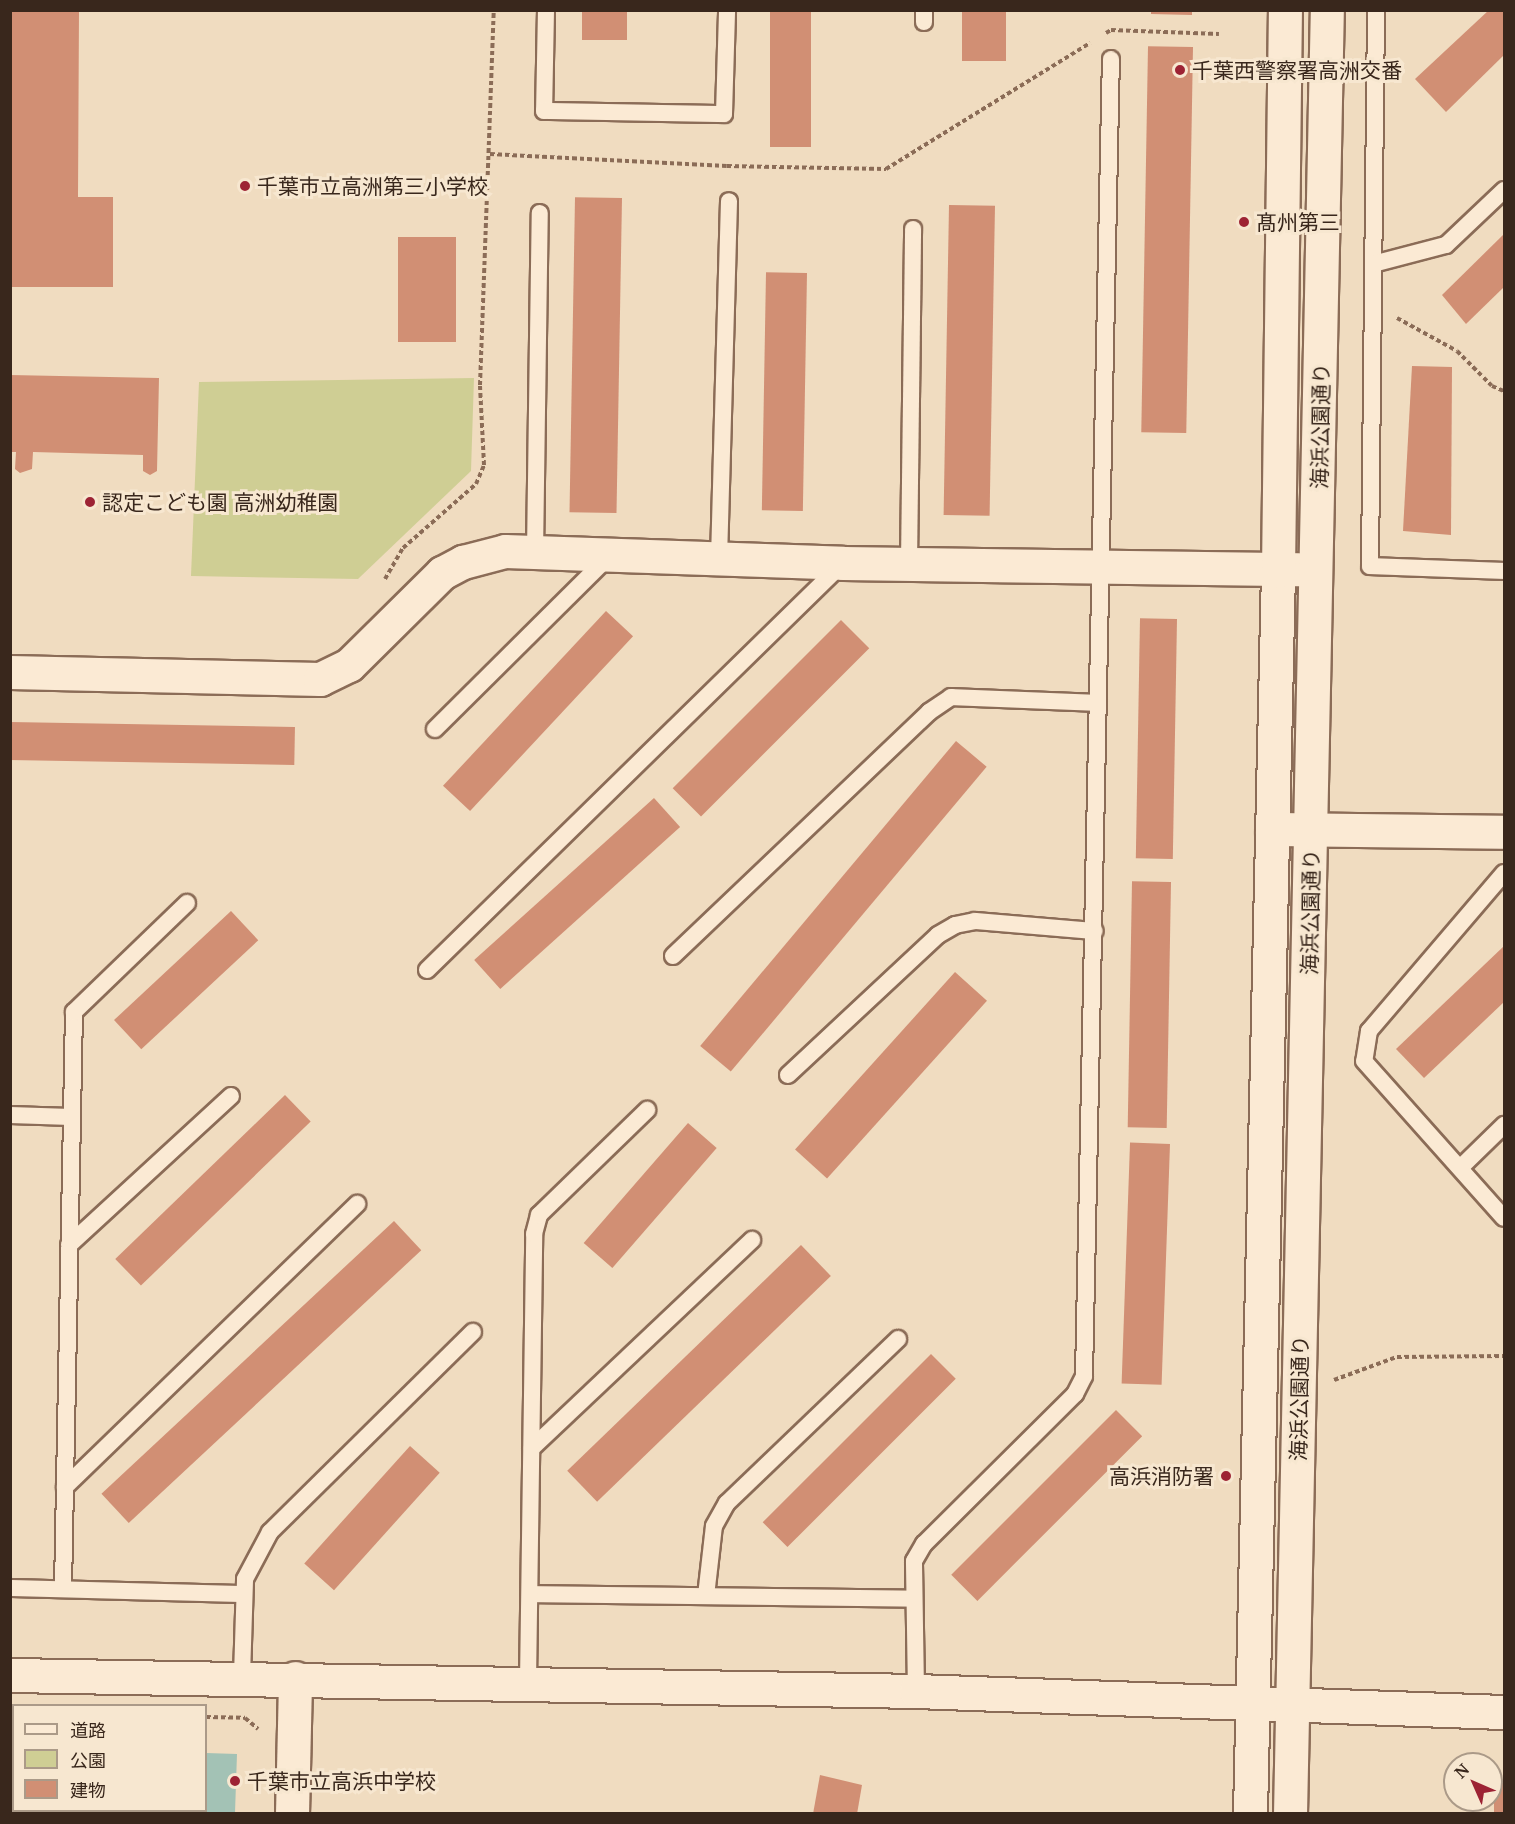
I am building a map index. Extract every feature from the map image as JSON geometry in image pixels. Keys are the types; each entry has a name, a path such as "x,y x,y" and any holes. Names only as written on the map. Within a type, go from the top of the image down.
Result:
{"street":[{"name":"海浜公園通り","path":"1250,1814 1278,571 1284,10"},
{"name":"海浜公園通り","path":"1290,1814 1318,568 1327,10"},
{"path":"10,672 320,679 349,665 441,573 482,556 505,551 843,563 1278,571 1318,568"},
{"path":"1272,829 1504,832"},
{"path":"10,1675 242,1676 916,1690 1252,1706 1504,1712"},
{"path":"292,1814 295,1678"}],"lane":[{"path":"546,10 544,111 724,114 727,10"},
{"path":"1377,10 1370,566 1504,571"},
{"path":"916,1690 914,1561 924,1544 1075,1394 1084,1376 1095,931 1111,59"},
{"path":"1374,264 1446,245 1504,190"},
{"path":"719,559 729,201"},
{"path":"535,553 540,213"},
{"path":"909,564 913,229"},
{"path":"435,729 610,555"},
{"path":"427,970 843,563"},
{"path":"673,956 929,712 951,697 1098,703"},
{"path":"1504,873 1369,1031 1364,1061 1504,1218"},
{"path":"63,1588 74,1012 187,903"},
{"path":"788,1075 938,935 955,925 975,921 1095,931"},
{"path":"69,1245 231,1096"},
{"path":"528,1682 534,1234 538,1215 647,1110"},
{"path":"10,1115 71,1117"},
{"path":"1460,1168 1504,1125"},
{"path":"65,1487 357,1203"},
{"path":"532,1448 752,1240"},
{"path":"242,1676 244,1579 270,1532 474,1332"},
{"path":"706,1596 714,1526 726,1503 898,1339"},
{"path":"10,1588 242,1594"},
{"path":"530,1594 913,1599"}],"path":[{"path":"382,589 404,548 464,497 476,484 484,465 480,385 494,10"},
{"path":"1102,36 1111,30 1219,34"},
{"path":"490,154 728,166 886,169 1092,42"},
{"path":"1373,304 1456,351 1492,386 1504,392"},
{"path":"1299,1393 1397,1357 1504,1356"},
{"path":"207,1717 244,1718 262,1735"}],"green space":[{"path":"474,378 471,471 358,579 191,576 199,382"}],"shaded area":[{"path":"207,1753 237,1754 235,1813 169,1813 207,1812"}],"building":[{"path":"10,10 79,10 78,197 113,197 113,287 10,287"},
{"path":"582,10 627,10 627,40 582,40"},
{"path":"770,10 811,10 811,147 770,147"},
{"path":"962,10 1006,10 1006,61 962,61"},
{"path":"1151,10 1192,10 1192,15 1151,14"},
{"path":"1489,10 1504,10 1504,55 1446,112 1415,79"},
{"path":"1148,46 1193,47 1186,433 1141,432"},
{"path":"575,197 622,198 617,513 570,512"},
{"path":"949,205 995,206 990,516 944,515"},
{"path":"1504,234 1504,287 1466,324 1442,295"},
{"path":"398,237 456,237 456,342 398,342"},
{"path":"766,272 807,273 803,511 762,510"},
{"path":"1412,366 1452,367 1451,535 1403,531"},
{"path":"10,375 159,378 157,471 150,475 143,471 143,455 33,452 32,469 20,473 15,469 16,452 10,452"},
{"path":"606,611 633,636 470,811 443,786"},
{"path":"1140,618 1177,619 1173,859 1136,858"},
{"path":"841,620 869,648 701,817 673,788"},
{"path":"10,722 295,727 294,765 10,760"},
{"path":"956,741 987,767 731,1072 700,1046"},
{"path":"654,798 680,827 500,989 474,960"},
{"path":"1132,881 1171,882 1167,1128 1128,1127"},
{"path":"231,911 258,940 141,1049 114,1020"},
{"path":"1504,946 1504,1002 1424,1078 1396,1049"},
{"path":"955,972 987,1001 827,1178 795,1150"},
{"path":"285,1095 311,1122 141,1286 115,1259"},
{"path":"688,1123 717,1148 612,1268 584,1243"},
{"path":"1130,1143 1170,1144 1162,1385 1122,1383"},
{"path":"394,1221 421,1250 129,1523 101,1494"},
{"path":"801,1245 831,1276 597,1502 567,1471"},
{"path":"931,1354 956,1379 787,1547 763,1522"},
{"path":"1116,1410 1142,1436 977,1601 951,1575"},
{"path":"410,1446 440,1473 334,1590 304,1563"},
{"path":"820,1775 862,1785 857,1814 813,1814"},
{"path":"1504,1783 1504,1814 1494,1814 1494,1812 1503,1812"},
{"path":"88,1812 139,1812 139,1814 88,1814"}],"place":[{"name":"千葉西警察署高洲交番","path":"1180,70"},
{"name":"千葉市立高洲第三小学校","path":"245,186"},
{"name":"髙州第三","path":"1244,222"},
{"name":"認定こども園 高洲幼稚園","path":"90,502"},
{"name":"高浜消防署","path":"1226,1476"},
{"name":"千葉市立高浜中学校","path":"235,1781"}]}
